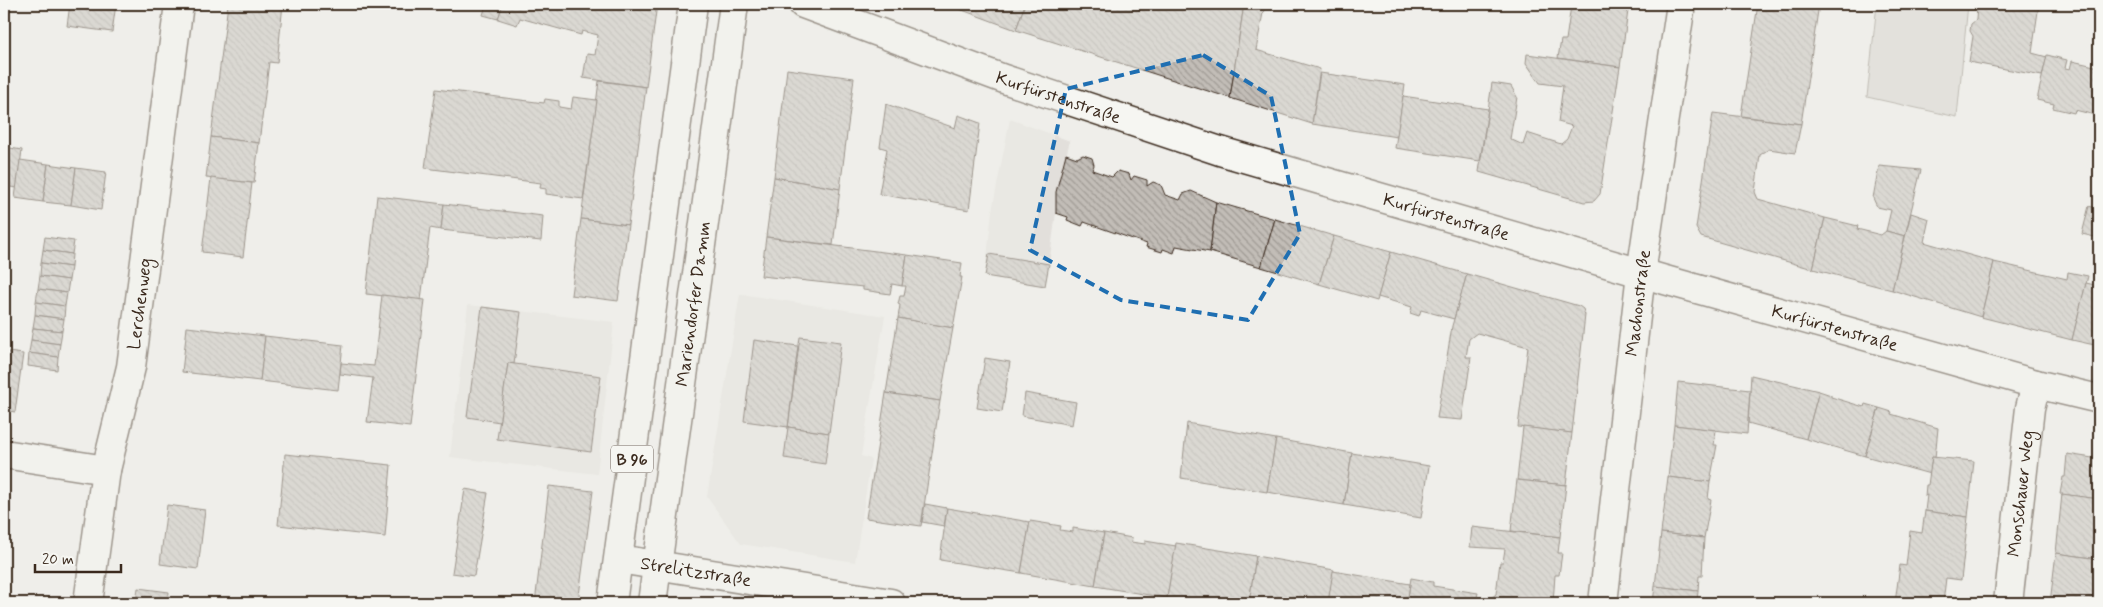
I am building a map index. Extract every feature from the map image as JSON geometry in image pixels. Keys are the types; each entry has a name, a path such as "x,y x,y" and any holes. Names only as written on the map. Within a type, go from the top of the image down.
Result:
{"street":[{"name":"Lerchenweg","path":"88,603 106,470 131,367 179,4"},
{"name":"B 96","path":"612,603 693,4"},
{"name":"Mariendorfer Damm","path":"652,603 734,4"},
{"name":"Kurfürstenstraße","path":"803,4 1004,79 1220,151 1641,273 2036,384 2099,398"},
{"name":"Machonstraße","path":"1603,603 1641,273 1681,4"},
{"name":"Monschauer Weg","path":"2008,603 2030,408 2036,384"},
{"path":"4,454 106,470"},
{"name":"Strelitzstraße","path":"618,559 891,603"}],"highlighted area":[{"path":"1203,55 1271,96 1300,234 1248,320 1121,300 1030,250 1066,89"}],"shaded area":[{"path":"1877,4 1968,4 1957,117 1867,97"},
{"path":"1010,119 1070,141 1056,192 1056,213 1049,264 985,276 992,211"},
{"path":"740,294 885,316 861,456 871,459 855,562 741,544 707,497"},
{"path":"468,305 614,322 597,474 450,457"}],"building":[{"path":"70,4 116,4 112,32 67,26"},
{"path":"228,4 283,4 277,63 269,62 259,143 211,137"},
{"path":"480,4 503,4 498,19 483,15 486,5"},
{"path":"503,4 657,4 646,87 583,78 587,54 595,55 598,35 582,31 581,35 520,18 517,25 498,19"},
{"path":"946,4 1025,4 1016,30"},
{"path":"1025,4 1120,4 1140,10 1142,4 1184,4 1185,7 1190,8 1199,4 1244,4 1230,98 1016,30"},
{"path":"1244,4 1268,4 1267,9 1263,13 1256,50 1320,69 1312,124 1230,98"},
{"path":"1554,4 1629,4 1620,67 1558,58 1561,40 1566,40 1571,6"},
{"path":"1758,4 1819,4 1801,124 1741,116"},
{"path":"1981,4 2039,4 2032,53 2047,57 2042,76 1969,62 1973,36 1970,31 1971,24 1976,20 1977,6"},
{"path":"1527,54 1620,67 1600,194 1594,201 1584,202 1479,172 1492,83 1511,86 1517,97 1510,139 1523,145 1527,133 1561,144 1567,139 1572,126 1558,122 1563,86 1540,83 1526,63"},
{"path":"2047,55 2067,60 2065,68 2070,69 2072,61 2099,67 2099,116 2075,110 2074,113 2053,108 2054,104 2037,100"},
{"path":"787,69 854,78 840,189 774,177"},
{"path":"1320,73 1405,85 1397,137 1312,124"},
{"path":"599,81 646,87 628,225 581,219"},
{"path":"436,89 544,103 545,99 559,101 559,107 571,109 573,97 597,100 583,199 546,194 546,189 540,188 541,183 425,168"},
{"path":"1403,96 1488,109 1480,161 1395,148"},
{"path":"886,104 955,128 958,115 980,123 969,210 879,194 887,149 880,147"},
{"path":"1713,113 1801,124 1795,153 1769,149 1760,155 1755,192 1758,199 1825,218 1813,269 1701,237 1696,228"},
{"path":"211,137 259,143 254,183 206,178"},
{"path":"4,147 22,150 17,188 4,186"},
{"path":"1066,154 1077,158 1083,155 1092,158 1094,165 1092,170 1112,177 1118,171 1129,174 1131,180 1134,176 1147,180 1147,186 1153,182 1161,185 1165,195 1180,200 1183,194 1191,191 1216,202 1210,252 1176,246 1174,253 1163,249 1162,252 1146,247 1147,244 1084,222 1082,226 1067,220 1068,217 1056,213 1056,192"},
{"path":"20,160 48,164 43,202 15,198"},
{"path":"48,164 76,168 71,205 43,202"},
{"path":"1879,166 1921,170 1905,236 1886,231 1891,210 1877,207 1873,198"},
{"path":"76,168 106,172 101,210 71,205"},
{"path":"774,177 840,189 833,245 766,237"},
{"path":"211,178 252,183 243,257 202,252"},
{"path":"377,196 444,204 441,230 430,228 421,300 366,294"},
{"path":"1216,202 1275,219 1261,267 1210,252"},
{"path":"444,204 543,216 541,241 441,230"},
{"path":"2089,206 2099,209 2099,238 2082,234"},
{"path":"1911,213 1929,219 1924,242 1994,262 1981,317 1892,290"},
{"path":"1825,218 1858,226 1857,229 1881,235 1886,231 1905,236 1892,290 1813,269"},
{"path":"581,219 628,225 618,301 571,295"},
{"path":"1275,219 1334,236 1319,284 1261,267"},
{"path":"1334,236 1391,252 1377,301 1319,284"},
{"path":"45,237 74,241 72,254 43,250"},
{"path":"766,237 907,255 902,286 892,284 890,294 863,290 863,287 761,276"},
{"path":"43,250 72,254 71,267 41,263"},
{"path":"1391,252 1467,274 1454,319 1421,310 1419,316 1410,313 1412,307 1378,297"},
{"path":"989,254 1049,264 1045,286 985,276"},
{"path":"907,255 962,263 960,277 962,277 953,328 898,318 900,296 904,296 906,286 902,286"},
{"path":"1994,262 2067,279 2068,272 2088,276 2072,340 1981,317"},
{"path":"41,263 71,267 69,280 40,276"},
{"path":"1467,274 1579,306 1583,309 1585,315 1572,433 1518,427 1528,347 1477,333 1469,339 1466,357 1471,357 1462,420 1437,418 1452,326"},
{"path":"40,276 69,280 67,293 38,289"},
{"path":"2086,283 2099,286 2099,346 2072,340"},
{"path":"38,289 67,293 65,306 36,302"},
{"path":"382,295 425,300 410,427 367,422 373,378 340,374 341,363 374,366"},
{"path":"36,302 65,306 64,319 35,315"},
{"path":"482,307 521,312 514,364 508,363 500,422 467,417"},
{"path":"35,315 64,319 62,331 33,328"},
{"path":"898,318 953,328 940,401 886,393"},
{"path":"187,327 265,336 260,381 182,372"},
{"path":"33,328 62,331 60,344 31,340"},
{"path":"265,336 343,345 338,390 260,381"},
{"path":"800,337 841,342 829,433 788,427"},
{"path":"31,340 60,344 58,357 29,353"},
{"path":"754,340 798,346 788,427 744,421"},
{"path":"8,352 23,354 15,412 4,410 4,358 7,358"},
{"path":"29,353 58,357 57,370 28,366"},
{"path":"985,358 1010,362 1002,412 977,408"},
{"path":"508,363 601,376 591,452 497,439"},
{"path":"1751,375 1819,391 1806,439 1748,423"},
{"path":"1678,382 1750,390 1747,434 1674,425"},
{"path":"1819,391 1831,395 1831,397 1864,407 1865,404 1879,408 1865,456 1806,439"},
{"path":"886,393 940,401 921,526 866,518"},
{"path":"1025,393 1076,402 1072,425 1022,416"},
{"path":"1879,408 1892,412 1891,414 1938,428 1935,458 1932,457 1930,474 1865,456"},
{"path":"1187,423 1276,439 1267,492 1181,478"},
{"path":"1674,425 1716,430 1714,445 1717,445 1710,482 1668,477"},
{"path":"788,427 829,433 825,464 784,458"},
{"path":"1523,427 1572,433 1566,485 1517,480"},
{"path":"1276,439 1352,453 1344,505 1267,492"},
{"path":"1352,453 1429,466 1421,518 1344,505"},
{"path":"285,454 391,465 385,537 278,525"},
{"path":"2067,454 2099,459 2099,499 2060,494 2063,477 2065,477"},
{"path":"1932,457 1974,461 1968,517 1925,511 1926,485 1928,485"},
{"path":"1668,477 1710,482 1708,499 1711,500 1704,538 1661,533"},
{"path":"1517,480 1566,485 1560,537 1511,531"},
{"path":"549,486 593,491 578,603 535,603"},
{"path":"465,489 488,493 474,576 452,573"},
{"path":"2062,494 2099,499 2099,559 2056,553"},
{"path":"925,504 947,508 944,526 922,522"},
{"path":"167,505 205,510 198,569 160,564"},
{"path":"947,508 1030,522 1021,573 940,560"},
{"path":"1925,511 1968,517 1961,580 1946,578 1943,603 1895,603 1900,565 1906,566 1910,531 1922,533"},
{"path":"1030,521 1061,526 1060,530 1073,532 1073,528 1104,533 1095,586 1021,573"},
{"path":"1472,527 1560,537 1558,553 1562,553 1559,575 1555,575 1553,603 1407,603 1411,578 1433,582 1433,586 1478,593 1477,597 1490,599 1496,594 1500,562 1503,562 1505,549 1470,547"},
{"path":"1104,533 1132,538 1131,542 1145,544 1145,541 1176,546 1167,598 1095,586"},
{"path":"1661,533 1704,538 1702,576 1699,576 1698,591 1655,586"},
{"path":"1176,543 1256,556 1249,603 1195,603 1167,598"},
{"path":"2056,553 2099,559 2097,575 2099,575 2094,603 2050,603"},
{"path":"1256,556 1334,570 1328,603 1249,603"},
{"path":"1333,571 1410,584 1407,603 1328,603"},
{"path":"1655,586 1698,591 1697,603 1653,603"},
{"path":"138,588 169,592 168,603 136,603"}]}
